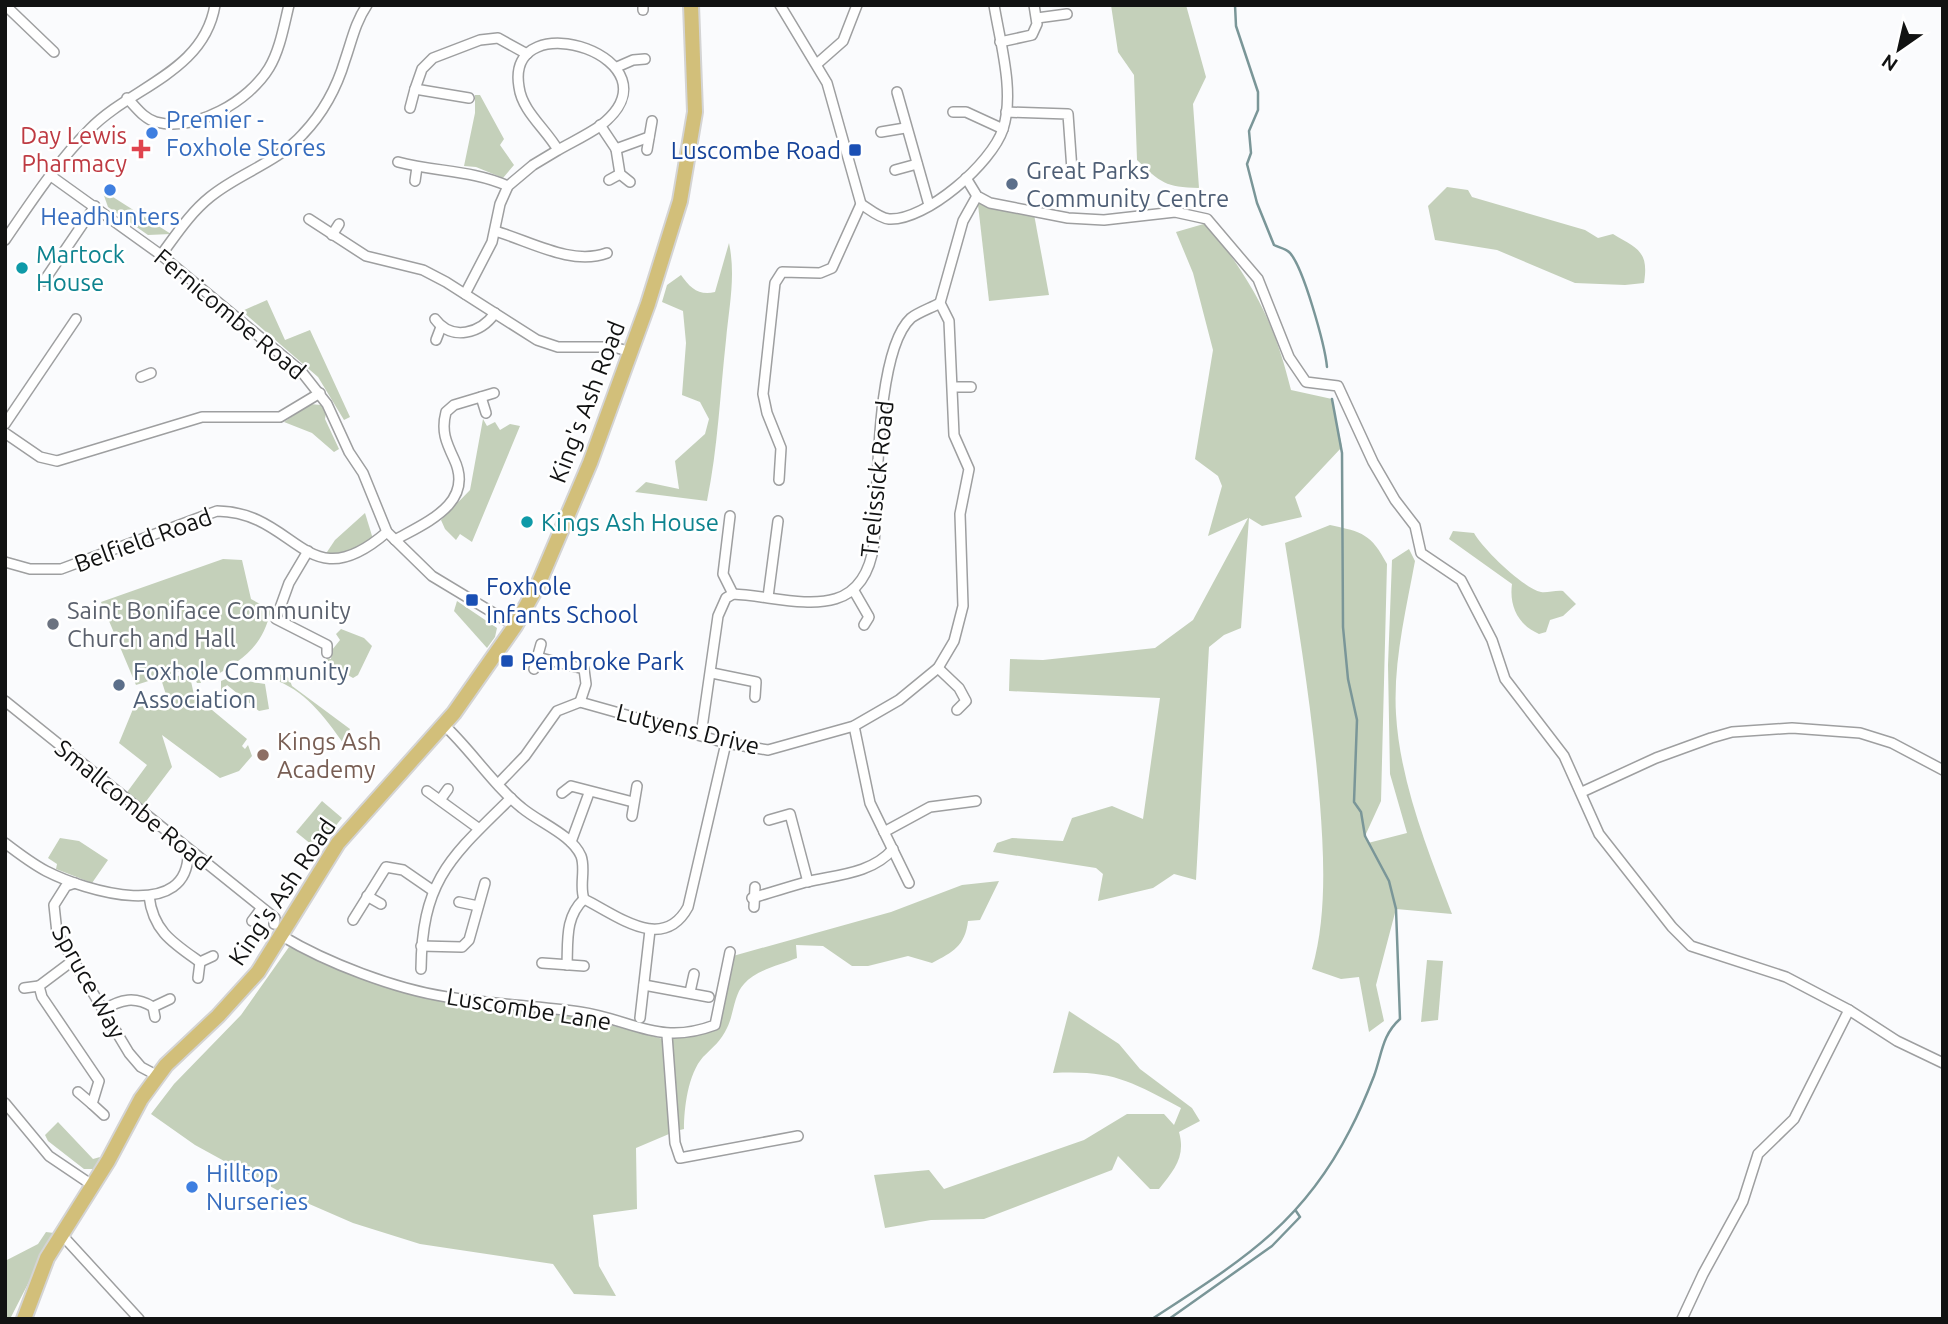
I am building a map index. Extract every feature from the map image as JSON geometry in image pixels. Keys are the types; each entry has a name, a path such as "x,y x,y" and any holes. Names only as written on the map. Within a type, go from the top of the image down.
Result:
{"highway":[{"name":"King's Ash Road","path":"24,1319 47,1258 141,1099 158,1076 242,990 278,930 338,843 444,725 515,626 550,560 631,352 665,250 688,161 695,71 691,5"}],"street":[{"path":"5,5 54,52"},
{"path":"5,240 51,176 91,127 127,98 182,64 206,33 215,5"},
{"path":"127,98 143,116 155,122 177,124 225,109 260,81 271,66 289,5"},
{"path":"161,255 188,219 211,197 285,150 314,121 330,98 345,60 352,32 367,5"},
{"path":"780,5 818,63 844,135 853,187 861,204 886,219 903,218 929,205 966,178 988,157 1003,129 1006,112 994,5"},
{"path":"818,63 843,41 857,5"},
{"path":"1000,42 1032,35 1037,18 1034,5"},
{"path":"1037,18 1067,14"},
{"path":"410,108 422,69 433,58 480,40 498,38 527,54"},
{"path":"465,294 484,264 495,231 500,204 508,186 533,164 558,150 600,125 622,95 621,76 617,67 596,52 568,40 546,43 527,54 519,74 520,94 524,105 547,130 558,150"},
{"path":"617,67 633,60 645,59"},
{"path":"415,89 468,98"},
{"path":"897,92 905,128 915,150 929,205"},
{"path":"1066,102 1072,170"},
{"path":"953,113 966,112 1003,129"},
{"path":"1006,112 1068,114"},
{"path":"647,150 652,121"},
{"path":"600,125 616,149 620,174 630,182"},
{"path":"881,132 905,128"},
{"path":"616,149 649,137"},
{"path":"398,162 417,167 462,171 508,186"},
{"path":"895,170 917,164"},
{"path":"415,181 417,167"},
{"path":"609,180 620,174"},
{"name":"Fernicombe Road","path":"51,176 161,255 292,362 320,393 349,452 363,473 387,532 432,576 515,626"},
{"path":"966,178 977,196 990,203 1068,218 1104,220 1175,212 1207,219 1258,279 1289,357 1306,382 1338,386 1373,462 1395,500 1415,526 1421,553 1461,580 1492,640 1505,679 1564,756 1582,792 1587,810 1610,852 1691,946 1786,977 1849,1010 1896,1041 1943,1063"},
{"path":"940,303 963,221 977,196"},
{"path":"779,480 781,448 767,413 763,394 775,283 782,272 820,274 832,268 861,204"},
{"path":"44,281 95,206"},
{"path":"309,219 366,256 423,270 537,340 558,347 614,346 631,352"},
{"path":"332,235 339,224"},
{"path":"495,231 541,248 597,262 607,253"},
{"name":"Lutyens Drive","path":"580,702 726,743 768,750 854,726 899,700 938,668 954,641 964,587 960,514 970,469 954,435 949,321 940,303"},
{"name":"Trelissick Road","path":"733,594 809,604 822,603 854,591 872,562 882,420 891,361 910,319 940,303"},
{"path":"436,340 438,323 463,334 486,325 495,313"},
{"path":"5,424 76,319"},
{"path":"953,387 971,387"},
{"path":"5,433 40,457 57,461 202,417 280,417 320,393"},
{"path":"395,540 440,514 458,492 460,471 445,439 446,412 454,405 494,393"},
{"path":"481,397 486,412"},
{"name":"Belfield Road","path":"5,562 30,569 61,569 217,511 234,511 257,518 323,559 343,560 370,547 387,532"},
{"path":"701,735 712,673 718,616 726,598 733,594 723,574 730,516"},
{"path":"768,597 778,521"},
{"path":"307,551 289,583 276,619 328,647"},
{"path":"854,591 871,620"},
{"path":"534,668 541,644"},
{"path":"499,783 524,756 557,711 580,702 586,684 584,669 578,664 537,657"},
{"path":"938,668 959,688 966,701 976,704"},
{"path":"755,697 755,682 759,672"},
{"path":"712,673 755,682"},
{"name":"Smallcombe Road","path":"5,701 275,918 278,930"},
{"path":"957,710 966,701"},
{"path":"444,725 510,798 571,842 582,858 581,891 584,899 650,930 668,928 680,922 688,907 726,743"},
{"path":"854,726 870,803 909,883"},
{"path":"1582,792 1627,770 1700,742 1732,732 1756,730 1792,728 1860,733 1892,743 1943,770"},
{"path":"562,793 571,786 589,793 633,802"},
{"path":"632,816 636,786"},
{"path":"440,800 448,789"},
{"path":"427,791 478,828"},
{"path":"571,842 589,793"},
{"path":"421,969 421,946 432,890 478,828 510,798"},
{"path":"884,832 930,807 976,801"},
{"path":"769,820 790,814 808,882"},
{"path":"5,843 48,872 75,883 120,894 149,896 178,883 186,873 188,849"},
{"path":"754,887 753,902 808,882 838,877 873,865 893,849"},
{"path":"353,920 386,867 403,870 432,890"},
{"name":"Spruce Way","path":"75,883 66,886 58,896 53,915 57,933 129,1053 141,1067 158,1076"},
{"path":"421,946 462,947 469,940 485,883"},
{"path":"149,896 159,930 200,962"},
{"path":"367,896 381,904"},
{"path":"567,965 569,924 576,907 584,899"},
{"path":"459,902 478,906"},
{"path":"252,921 261,909"},
{"name":"Luscombe Lane","path":"278,930 300,947 398,985 445,997 581,1013 667,1035"},
{"path":"640,1018 650,930"},
{"path":"730,952 715,1025 691,1034 667,1035 675,1143 680,1158 798,1136"},
{"path":"200,962 213,956"},
{"path":"24,988 38,986 75,959"},
{"path":"198,978 200,962"},
{"path":"541,963 584,966"},
{"path":"690,992 694,974"},
{"path":"644,985 709,997"},
{"path":"38,986 42,997 99,1082 92,1104"},
{"path":"103,1010 125,999 145,1002 154,1012 170,999"},
{"path":"1682,1319 1743,1201 1758,1154 1794,1119 1849,1010"},
{"path":"78,1092 104,1115"},
{"path":"5,1103 49,1156 92,1185"},
{"path":"62,1235 139,1319"}],"green space":[{"path":"1111,5 1186,5 1206,77 1193,104 1199,188 1164,182 1137,160 1134,75 1118,52"},
{"path":"475,95 480,95 504,139 500,145 514,165 503,178 476,167 464,166 475,113"},
{"path":"1447,187 1468,190 1472,197 1585,230 1598,238 1613,234 1640,252 1645,264 1644,283 1575,283 1497,250 1435,240 1428,206"},
{"path":"102,190 171,234 148,235 108,207"},
{"path":"977,196 1033,209 1049,295 989,301"},
{"path":"1207,223 1237,264 1259,302 1277,342 1291,390 1332,399 1342,447 1295,497 1302,517 1262,526 1249,518 1241,628 1224,635 1209,647 1196,880 1174,874 1153,888 1098,901 1103,874 1096,868 993,852 997,843 1012,838 1063,841 1072,818 1112,806 1143,819 1160,698 1009,691 1010,659 1043,660 1155,648 1193,620 1248,518 1208,536 1222,486 1218,476 1195,459 1213,350 1193,273 1176,232"},
{"path":"729,243 731,292 707,501 635,492 646,482 679,489 675,461 705,434 709,419 700,402 682,395 686,343 683,311 662,302 667,285 681,275 695,290 715,292"},
{"path":"267,300 285,340 310,330 350,417 344,420 318,377 242,311"},
{"path":"310,404 321,405 326,413 325,419 339,449 334,452 312,433 284,422"},
{"path":"483,419 487,426 495,422 500,430 510,424 520,426 472,542 460,534 456,540 445,529 441,520 470,490"},
{"path":"365,513 373,539 348,553 325,555 335,540"},
{"path":"1330,525 1351,530 1371,540 1387,564 1381,801 1365,836 1368,843 1407,833 1390,774 1388,665 1392,560 1409,549 1415,561 1396,675 1396,714 1403,765 1416,816 1452,914 1396,909 1376,985 1384,1021 1369,1032 1359,977 1341,979 1312,969 1322,908 1321,824 1310,706 1285,543"},
{"path":"1453,531 1474,533 1494,558 1533,589 1541,592 1563,591 1576,604 1563,616 1550,620 1546,632 1539,634 1532,630 1517,614 1512,600 1512,584 1449,539"},
{"path":"223,559 242,560 251,599 271,610 257,643 242,658 212,678 208,673 198,674 201,683 197,683 189,668 136,685 101,602"},
{"path":"457,601 497,628 495,637 487,648 454,611"},
{"path":"341,629 364,638 372,646 358,675 353,678 325,662 326,658 331,659 332,650 340,640 336,634"},
{"path":"269,670 289,678 292,686 350,729 343,743 313,705 294,690 272,679"},
{"path":"189,672 194,695 247,739 242,746 245,749 248,745 252,756 239,771 220,778 162,735 172,767 141,808 125,795 147,765 119,743 133,709 167,698 162,682"},
{"path":"228,678 265,684 269,709 259,711 227,685 221,692 221,681"},
{"path":"322,801 342,818 317,849 296,832"},
{"path":"60,838 79,841 108,860 92,883 56,869 57,864 48,858"},
{"path":"999,881 980,920 968,921 964,937 957,947 932,963 908,956 868,966 852,966 823,946 796,945 797,958 762,971 749,979 738,993 725,1033 703,1057 694,1072 686,1101 684,1129 676,1131 670,1038 689,1037 716,1028 724,1005 733,956 891,912 962,885"},
{"path":"289,947 444,1000 580,1017 663,1039 669,1134 636,1148 637,1209 593,1215 599,1266 616,1296 574,1294 553,1264 420,1244 353,1223 277,1190 195,1145 151,1114 174,1084 241,1015"},
{"path":"1427,960 1443,961 1438,1020 1421,1022"},
{"path":"1069,1011 1119,1044 1140,1069 1192,1108 1200,1121 1179,1132 1180,1156 1159,1189 1150,1189 1118,1156 1112,1170 984,1219 931,1220 885,1228 874,1175 929,1170 944,1189 1084,1140 1127,1114 1164,1114 1174,1125 1181,1108 1134,1084 1091,1073 1053,1073"},
{"path":"58,1122 93,1159 100,1157 94,1169 84,1169 48,1141 45,1135"},
{"path":"46,1232 54,1233 10,1319 5,1319 5,1261 38,1244"}],"waterway":[{"path":"1235,5 1236,26 1258,92 1258,110 1249,131 1251,153 1247,164 1257,203 1274,245 1289,252 1301,272 1318,325 1327,367"},
{"path":"1152,1319 1240,1259 1289,1217 1311,1192 1350,1130 1374,1076 1386,1038 1400,1019 1396,909 1389,881 1365,836 1361,812 1354,802 1357,720 1348,679 1343,627 1342,453 1332,399"},
{"path":"1169,1319 1272,1246 1300,1217 1296,1211"}],"place":[{"name":"Premier - Foxhole Stores","path":"152,133"},
{"name":"Day Lewis Pharmacy","path":"141,149"},
{"name":"Luscombe Road","path":"855,150"},
{"name":"Great Parks Community Centre","path":"1012,184"},
{"name":"Headhunters","path":"110,190"},
{"name":"Martock House","path":"22,268"},
{"name":"Kings Ash House","path":"527,522"},
{"name":"Foxhole Infants School","path":"472,600"},
{"name":"Saint Boniface Community Church and Hall","path":"53,624"},
{"name":"Pembroke Park","path":"507,661"},
{"name":"Foxhole Community Association","path":"119,685"},
{"name":"Kings Ash Academy","path":"263,755"},
{"name":"Hilltop Nurseries","path":"192,1187"}]}
